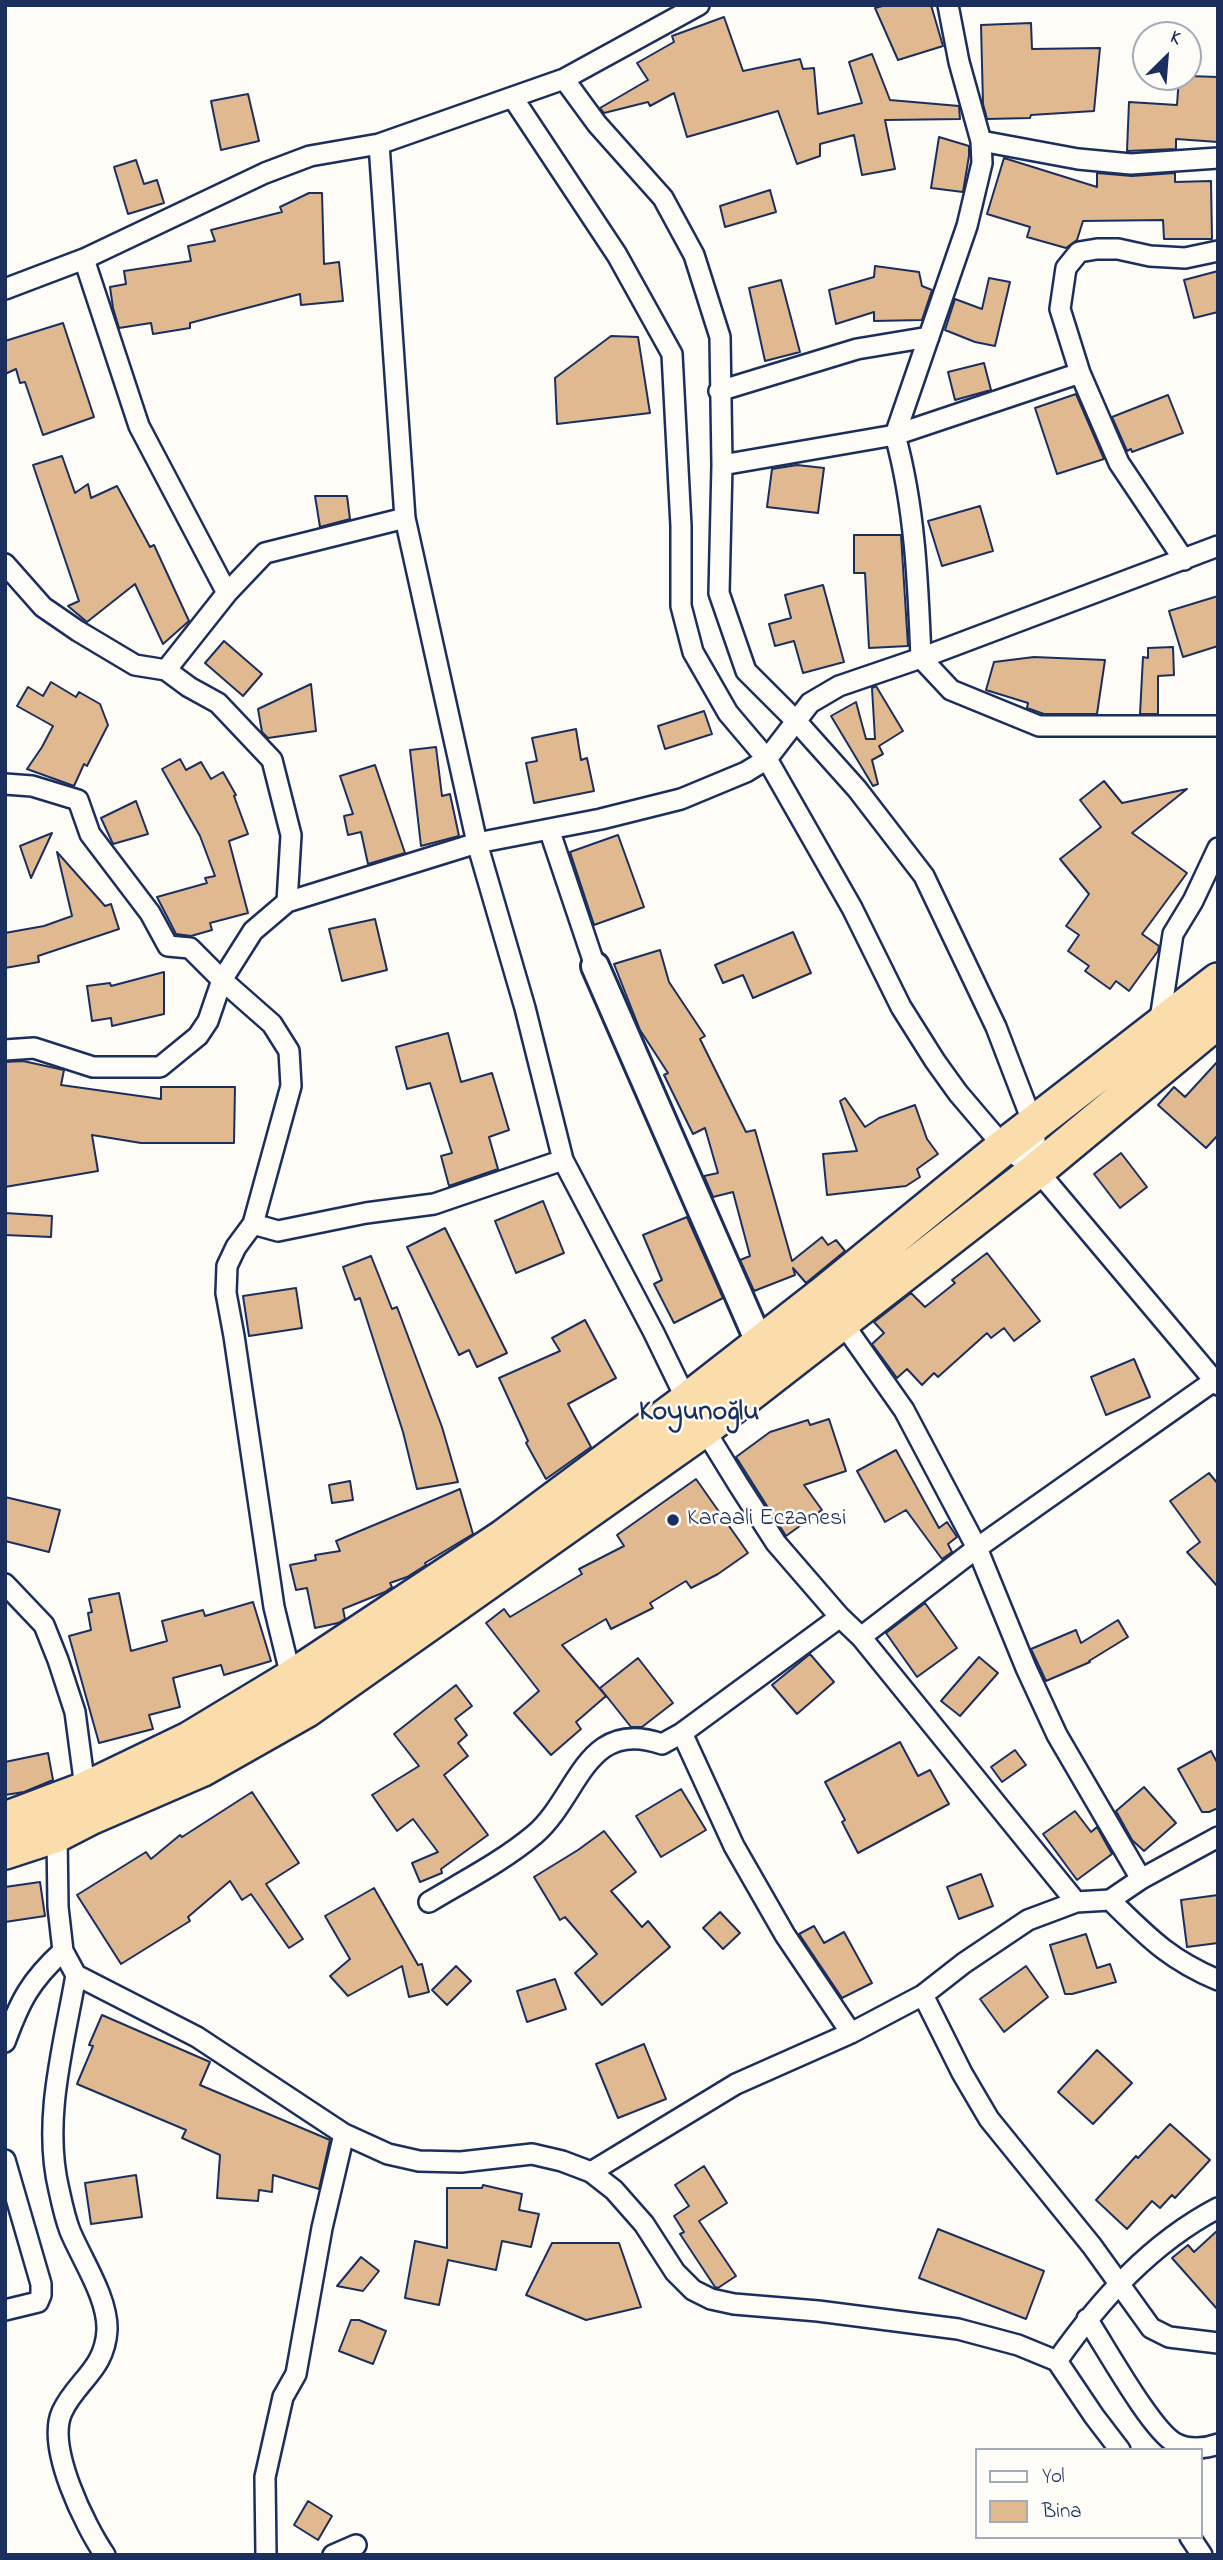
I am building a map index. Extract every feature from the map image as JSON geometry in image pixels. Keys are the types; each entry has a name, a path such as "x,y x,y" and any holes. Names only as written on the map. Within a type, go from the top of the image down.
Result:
{"highway":[{"path":"5,1820 88,1804 201,1769 298,1694 696,1414 842,1322 1037,1170 1163,1045 1218,981"},
{"path":"696,1414 760,1344 1004,1147 1163,1045 1218,1020"},
{"path":"5,1850 57,1834 88,1804"}],"street":[{"path":"5,289 84,259 265,173 310,156 379,144 564,79 699,5"},
{"path":"948,5 959,62 981,141 982,163 967,226 895,435 903,465 917,569 921,658 951,690 1039,726 1218,726"},
{"path":"564,79 597,124 663,198 694,255 720,337 722,465 719,593 746,671 797,722 857,789 924,876 996,1027 1034,1126 1037,1170"},
{"path":"513,98 617,255 672,354 681,526 681,606 693,652 709,684 728,713 767,759 852,908 901,1007 958,1093 1004,1147 1037,1170 1217,1381 977,1548 861,1637"},
{"path":"981,141 1078,159 1131,164 1218,158"},
{"path":"379,144 405,518 477,842 525,1008 563,1160 696,1414 776,1543 840,1617 861,1637 1076,1902"},
{"path":"1184,560 1119,463 1080,373 1060,309 1066,268 1079,252 1118,249 1150,256 1185,258 1218,251"},
{"path":"84,259 139,426 227,593"},
{"path":"719,391 857,349 929,337"},
{"path":"722,465 895,435 1080,373"},
{"path":"166,670 227,593 265,553 405,518"},
{"path":"5,1050 34,1048 93,1066 160,1067 198,1036 208,1021 222,980 253,931 287,902 477,842 601,819 681,799 746,772 767,759 810,703 839,686 921,658 1218,546"},
{"path":"5,564 43,607 78,631 135,664 166,670 218,704 272,760 291,835 287,902"},
{"path":"5,784 32,786 78,800 90,834 150,913 168,946 190,948 272,1024 289,1051 291,1086 253,1224 236,1247 228,1266 226,1293 274,1607 298,1694"},
{"path":"549,828 595,966 760,1344"},
{"path":"1163,1045 1173,934 1193,901 1218,848"},
{"path":"253,1224 278,1231 356,1215 434,1204 563,1160"},
{"path":"842,1322 904,1410 977,1548 1026,1668 1057,1735 1140,1880"},
{"path":"10,1596 44,1625 58,1660 75,1712 88,1804"},
{"path":"429,1902 537,1833 592,1757 606,1746 633,1737 662,1745 840,1617"},
{"path":"682,1732 734,1846 785,1935 851,2033"},
{"path":"57,1834 58,1908 63,1951 76,1975 197,2037 344,2134 388,2154 419,2161 461,2162 532,2154 592,2172 614,2190 643,2224 675,2272 693,2290 711,2299 734,2304 818,2311 958,2329 1018,2344 1057,2361 1118,2448"},
{"path":"592,2172 736,2084 851,2033 923,1995 964,1963 1028,1920 1076,1902 1110,1900 1140,1880 1218,1837"},
{"path":"1110,1900 1158,1947 1189,1968 1218,1980"},
{"path":"5,2042 20,2002 41,1971 63,1951"},
{"path":"76,1975 54,2104 53,2144 58,2187 70,2230 97,2287 107,2327 104,2347 94,2371 61,2413 59,2439 61,2462 84,2520 105,2555"},
{"path":"923,1995 962,2073 989,2119 1073,2221 1151,2328 1159,2334 1218,2343"},
{"path":"266,2555 265,2477 283,2397 296,2374 319,2241 344,2134"},
{"path":"5,2160 41,2284 41,2295 38,2302 5,2310"},
{"path":"1057,2361 1087,2319 1118,2285 1187,2224 1218,2208"},
{"path":"1087,2319 1158,2429 1175,2443 1189,2448 1218,2444"},
{"path":"1191,2539 1202,2555"},
{"path":"333,2555 356,2545"}],"building":[{"path":"886,5 931,5 943,46 898,60 875,8"},
{"path":"724,17 743,71 800,59 803,69 814,68 818,114 862,103 849,62 872,54 890,100 959,106 960,119 885,120 895,169 862,175 854,135 820,144 820,156 797,164 778,111 687,137 674,93 650,106 648,102 604,113 600,108 648,80 637,63 674,42 672,36"},
{"path":"1031,23 1032,49 1100,48 1094,111 1031,115 1030,118 987,119 983,104 981,25"},
{"path":"1202,76 1218,77 1218,142 1176,139 1176,149 1127,151 1129,102 1177,105 1178,91 1202,91"},
{"path":"248,94 259,141 221,150 211,101"},
{"path":"939,137 969,146 963,192 931,188"},
{"path":"1004,158 1097,187 1097,173 1132,176 1175,173 1175,182 1211,181 1212,239 1164,239 1163,220 1083,221 1077,240 1066,248 1027,237 1030,227 987,214"},
{"path":"136,160 144,184 157,180 164,203 128,214 114,167"},
{"path":"770,190 776,212 725,227 720,206"},
{"path":"309,193 322,193 324,264 339,262 343,301 301,305 300,294 190,323 190,328 153,334 151,323 119,328 110,287 126,284 124,271 191,261 188,246 215,241 211,230 282,212 280,207"},
{"path":"875,266 919,272 922,286 932,290 922,320 874,321 874,312 836,324 829,290 874,277"},
{"path":"1218,271 1218,312 1194,318 1184,280"},
{"path":"989,278 1010,282 995,346 975,342 945,330 955,299 982,309"},
{"path":"781,280 800,352 765,361 749,288"},
{"path":"63,323 94,417 43,435 25,382 20,383 16,369 5,374 5,341"},
{"path":"611,336 638,337 650,413 557,424 555,378"},
{"path":"984,363 991,390 955,400 948,372"},
{"path":"1076,394 1104,459 1057,474 1035,408"},
{"path":"1168,395 1183,433 1132,452 1131,449 1127,451 1112,417"},
{"path":"62,456 75,493 88,484 91,498 117,486 150,547 154,545 189,621 163,644 135,584 87,622 68,606 79,601 33,465"},
{"path":"797,465 824,468 818,513 767,507 772,469"},
{"path":"315,496 347,496 350,519 320,527"},
{"path":"980,506 993,551 942,566 928,521"},
{"path":"854,535 901,535 908,646 869,648 865,573 854,573"},
{"path":"823,585 844,662 803,673 794,641 775,646 769,624 791,618 785,595"},
{"path":"1218,596 1218,646 1183,657 1169,611"},
{"path":"224,641 262,674 243,696 205,663"},
{"path":"1173,647 1174,675 1158,676 1158,714 1140,714 1143,657 1148,658 1148,648"},
{"path":"1034,657 1105,660 1097,714 1044,714 1027,708 1028,703 986,690 994,662"},
{"path":"51,682 76,697 79,692 100,704 108,725 74,786 27,769 53,726 17,706 28,687 43,696"},
{"path":"311,684 316,731 268,738 262,732 258,709"},
{"path":"876,686 903,731 879,746 883,754 872,760 878,784 873,786 831,716 856,702 866,739 875,739 872,688"},
{"path":"704,711 712,734 665,749 658,726"},
{"path":"576,729 581,760 587,758 594,791 534,803 526,763 537,761 532,738"},
{"path":"436,747 442,796 450,794 459,836 421,846 410,750"},
{"path":"180,759 186,770 201,762 211,779 223,772 236,795 234,796 248,834 229,841 248,913 210,923 212,930 191,936 176,934 157,897 207,883 205,878 215,876 200,836 162,769"},
{"path":"375,765 405,853 368,864 361,832 348,835 344,816 353,814 340,776"},
{"path":"1104,781 1122,803 1187,789 1132,833 1187,873 1142,934 1159,946 1158,951 1129,991 1116,981 1110,989 1085,971 1089,966 1068,951 1079,935 1066,926 1089,894 1060,859 1101,827 1080,800"},
{"path":"136,801 148,834 113,844 101,818"},
{"path":"52,833 31,878 20,846"},
{"path":"618,835 644,907 594,925 570,852"},
{"path":"57,852 105,906 111,904 119,929 38,956 39,962 5,968 5,933 44,926 72,916"},
{"path":"375,919 387,970 342,981 329,929"},
{"path":"793,932 811,973 753,998 743,975 723,983 715,965"},
{"path":"660,950 669,982 705,1036 700,1039 746,1132 755,1130 792,1261 822,1237 828,1245 836,1240 845,1251 806,1283 793,1268 795,1275 754,1291 740,1260 750,1256 733,1192 713,1197 704,1176 718,1173 705,1128 693,1134 664,1075 668,1073 640,1030 614,964"},
{"path":"164,972 164,1014 112,1026 111,1018 92,1021 87,986 110,983 111,986"},
{"path":"448,1033 461,1082 492,1073 509,1130 489,1137 498,1169 449,1186 441,1156 452,1153 430,1083 407,1089 396,1047"},
{"path":"23,1061 64,1070 61,1085 161,1099 161,1087 235,1087 234,1143 141,1143 92,1135 98,1171 5,1187 5,1062"},
{"path":"1218,1061 1218,1135 1206,1148 1158,1105 1174,1087 1185,1097"},
{"path":"845,1098 865,1127 879,1118 915,1105 927,1139 938,1154 917,1169 920,1177 906,1186 827,1195 823,1154 857,1151 840,1101"},
{"path":"1121,1153 1147,1187 1120,1208 1094,1174"},
{"path":"543,1201 564,1253 516,1273 495,1221"},
{"path":"5,1213 52,1216 51,1237 5,1235"},
{"path":"687,1217 723,1298 674,1323 654,1284 662,1280 643,1235"},
{"path":"445,1228 507,1353 477,1367 469,1350 459,1355 407,1247"},
{"path":"987,1253 1040,1321 1014,1341 1004,1328 991,1338 987,1333 938,1377 934,1373 922,1385 907,1369 897,1378 872,1344 884,1333 874,1322 911,1293 925,1307 955,1283 952,1280"},
{"path":"371,1256 392,1309 397,1307 442,1427 458,1482 417,1489 403,1432 360,1298 355,1300 343,1267"},
{"path":"296,1288 302,1328 249,1336 243,1296"},
{"path":"585,1320 616,1378 568,1404 591,1447 546,1479 526,1443 528,1441 499,1378 560,1351 552,1338"},
{"path":"1134,1359 1150,1397 1106,1415 1091,1377"},
{"path":"829,1419 846,1471 804,1485 822,1510 786,1536 736,1457 770,1432 808,1420 810,1425"},
{"path":"896,1450 939,1528 947,1522 957,1537 948,1544 952,1552 942,1559 906,1510 885,1522 857,1471"},
{"path":"1209,1473 1218,1484 1218,1587 1187,1552 1200,1542 1170,1501"},
{"path":"696,1479 748,1553 718,1574 691,1588 686,1581 650,1603 653,1608 611,1629 606,1619 562,1645 606,1696 576,1722 581,1729 551,1755 514,1713 539,1691 486,1623 504,1609 510,1617 582,1574 579,1569 624,1546 617,1535"},
{"path":"350,1481 353,1500 332,1503 329,1485"},
{"path":"460,1489 473,1534 407,1577 390,1583 392,1587 385,1592 343,1609 345,1619 315,1628 307,1588 296,1590 290,1565 316,1560 315,1555 340,1551 336,1541"},
{"path":"5,1497 60,1510 49,1552 5,1541"},
{"path":"119,1593 131,1651 167,1641 162,1621 203,1610 205,1616 253,1602 271,1661 224,1675 221,1665 173,1678 180,1707 149,1715 153,1729 99,1743 69,1636 91,1630 88,1613 92,1612 89,1599"},
{"path":"925,1603 957,1648 917,1677 886,1633"},
{"path":"1118,1620 1128,1637 1090,1662 1046,1681 1031,1649 1076,1630 1081,1643"},
{"path":"810,1654 834,1682 797,1714 772,1685"},
{"path":"979,1657 998,1673 960,1716 941,1701"},
{"path":"638,1658 673,1703 642,1727 631,1727 600,1688"},
{"path":"456,1685 472,1706 455,1719 467,1735 458,1743 468,1756 444,1775 488,1835 441,1869 442,1873 420,1882 412,1863 438,1852 413,1819 397,1831 372,1795 419,1766 394,1734"},
{"path":"900,1742 918,1776 930,1770 949,1804 858,1853 842,1822 845,1820 825,1782"},
{"path":"1015,1750 1026,1765 1002,1782 991,1767"},
{"path":"1211,1751 1218,1764 1218,1808 1202,1812 1178,1769"},
{"path":"48,1753 53,1780 24,1792 5,1795 5,1762"},
{"path":"1144,1787 1176,1823 1144,1851 1132,1840 1116,1811"},
{"path":"681,1789 706,1830 661,1857 636,1816"},
{"path":"252,1792 299,1863 266,1884 303,1939 289,1948 251,1894 242,1900 230,1881 188,1917 190,1921 121,1964 77,1895 146,1852 151,1859 180,1835 182,1837"},
{"path":"1075,1811 1091,1832 1097,1827 1112,1854 1077,1880 1043,1834"},
{"path":"604,1831 636,1872 611,1891 642,1927 648,1921 670,1947 602,2005 575,1973 597,1954 565,1917 560,1920 534,1877"},
{"path":"981,1874 993,1906 959,1919 947,1887"},
{"path":"40,1882 45,1916 5,1922 5,1887"},
{"path":"374,1888 418,1965 422,1964 429,1992 409,1997 402,1966 348,1996 330,1976 350,1959 325,1916"},
{"path":"1218,1895 1218,1943 1187,1947 1181,1900"},
{"path":"720,1912 740,1933 723,1949 703,1928"},
{"path":"814,1926 824,1943 844,1932 872,1983 842,1998 799,1934"},
{"path":"1086,1934 1097,1968 1110,1964 1116,1982 1065,1994 1050,1945"},
{"path":"456,1966 471,1981 447,2005 432,1990"},
{"path":"1026,1966 1048,1997 1004,2032 980,1999"},
{"path":"555,1979 566,2009 527,2022 517,1991"},
{"path":"102,2015 210,2062 200,2085 330,2140 319,2189 273,2175 272,2192 259,2190 258,2201 217,2198 220,2155 182,2138 186,2130 77,2084"},
{"path":"644,2044 666,2099 618,2118 596,2064"},
{"path":"1097,2050 1132,2083 1093,2124 1058,2092"},
{"path":"1170,2124 1210,2160 1175,2198 1172,2195 1160,2208 1152,2201 1127,2229 1096,2200"},
{"path":"704,2166 727,2203 699,2221 736,2276 718,2288 680,2234 684,2232 674,2216 689,2206 675,2185"},
{"path":"136,2175 142,2217 91,2224 85,2183"},
{"path":"483,2185 522,2194 519,2210 539,2214 531,2247 502,2241 496,2270 448,2260 439,2305 405,2298 415,2241 447,2248 447,2188 482,2188"},
{"path":"938,2229 1044,2271 1026,2319 919,2278"},
{"path":"1218,2230 1218,2310 1172,2258 1188,2245 1194,2252"},
{"path":"552,2243 619,2243 641,2307 586,2320 526,2295"},
{"path":"361,2257 379,2271 363,2291 337,2286"},
{"path":"351,2320 359,2320 386,2331 373,2364 339,2351"},
{"path":"308,2501 332,2516 318,2540 294,2525"}],"place":[{"name":"Karaali Eczanesi","path":"673,1520"}],"district":[{"name":"Koyunoğlu","path":"699,1414"}]}
